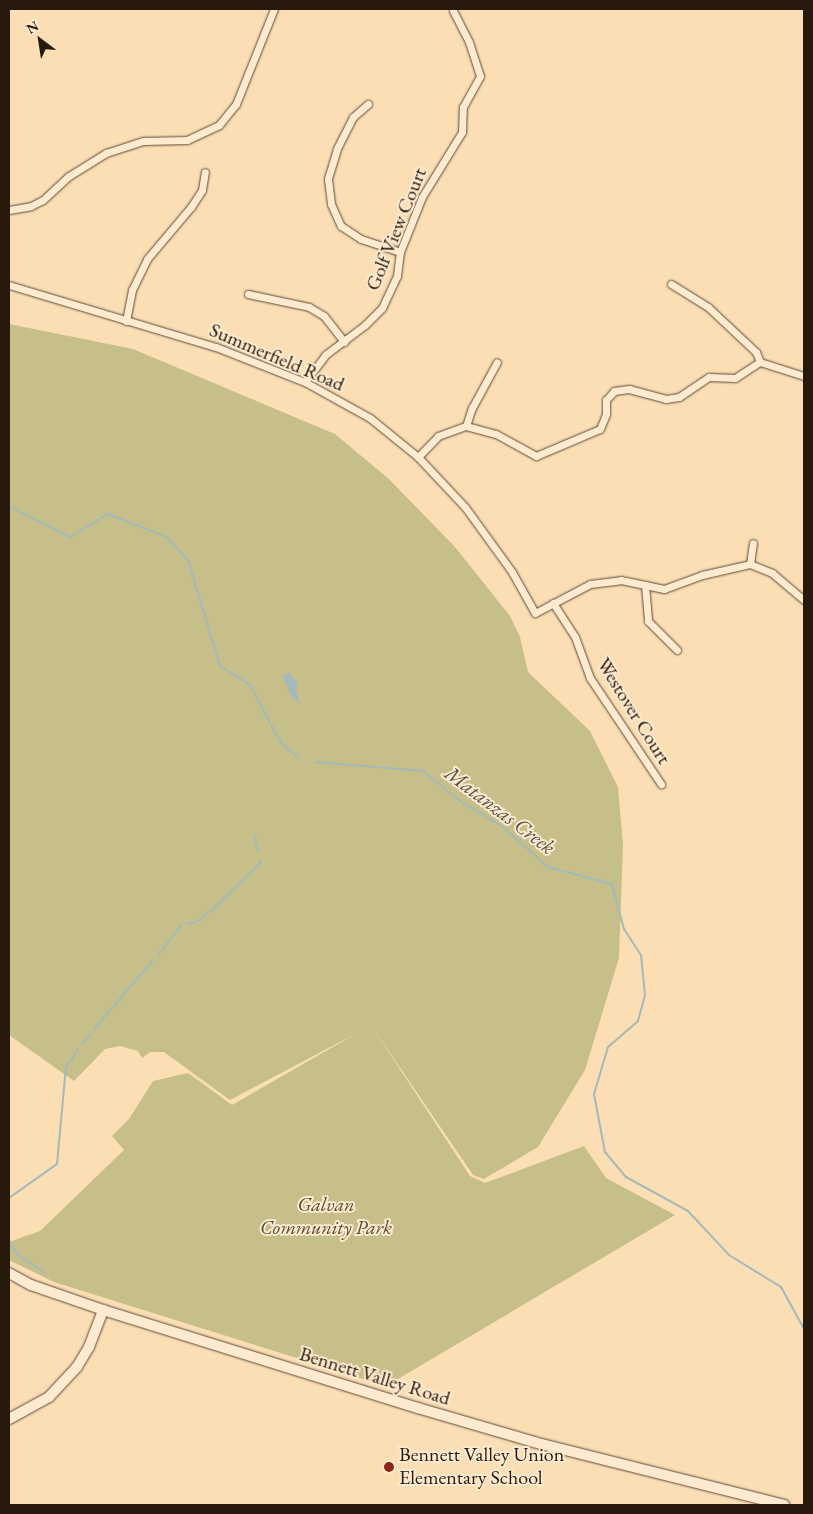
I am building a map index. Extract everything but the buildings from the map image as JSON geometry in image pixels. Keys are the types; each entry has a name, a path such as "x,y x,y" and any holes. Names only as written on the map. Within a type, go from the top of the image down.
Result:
{"street":[{"path":"9,210 31,206 43,200 69,176 106,153 144,142 187,140 219,125 236,104 274,9"},
{"name":"Golf View Court","path":"305,382 315,366 382,308 397,276 400,252 433,176 462,132 463,106 480,76 469,42 453,12"},
{"path":"368,104 353,118 338,149 328,179 331,204 341,226 362,239 400,252"},
{"path":"126,320 132,290 147,258 191,207 202,190 205,172"},
{"path":"671,284 708,307 756,352 760,362"},
{"name":"Summerfield Road","path":"9,285 216,347 305,382 370,418 418,457 465,507 512,572 535,613 553,603"},
{"path":"248,294 309,307 324,316 344,342"},
{"path":"466,426 472,408 497,362"},
{"path":"760,362 804,376"},
{"path":"418,457 438,436 466,426 496,434 536,456 600,429 606,414 606,400 614,392 629,388 666,399 679,397 709,377 735,378 760,362"},
{"path":"750,564 753,543"},
{"path":"553,603 590,584 621,580 664,589 702,575 750,564 772,573 804,600"},
{"path":"645,585 648,621 678,650"},
{"name":"Westover Court","path":"553,603 575,637 590,678 660,784"},
{"name":"Bennett Valley Road","path":"9,1273 31,1285 103,1310 534,1442 760,1503 784,1505"},
{"path":"9,1419 49,1397 76,1367 90,1347 103,1310"}],"green space":[{"name":"Galvan Community Park","path":"9,324 133,349 335,434 389,479 455,547 510,616 520,637 528,672 590,731 618,787 623,844 619,958 585,1070 538,1147 484,1179 473,1175 371,1025 470,1176 485,1183 584,1146 606,1178 675,1215 386,1386 54,1282 9,1260 9,1242 40,1231 124,1150 112,1136 129,1119 153,1081 188,1073 232,1105 359,1032 230,1100 164,1052 150,1052 142,1058 138,1051 120,1046 105,1049 74,1081 9,1035"}],"water":[{"path":"290,673 298,684 296,690 300,703 292,698 282,675"}],"waterway":[{"name":"Matanzas Creek","path":"9,506 70,537 108,514 167,537 188,560 220,666 250,685 281,743 298,758"},
{"name":"Matanzas Creek","path":"316,762 423,771 460,801 503,827 548,867 612,884 624,929 641,955 645,995 638,1021 608,1047 594,1094 605,1152 626,1177 688,1211 729,1255 781,1287 804,1329"},
{"path":"254,835 258,852"},
{"path":"187,924 198,921 215,907 261,862 260,859"},
{"path":"158,955 181,926"},
{"path":"95,1028 153,960"},
{"path":"82,1044 90,1034"},
{"path":"9,1198 57,1164 66,1067 78,1050"},
{"path":"9,1240 18,1255 43,1271"}],"place":[{"name":"Bennett Valley Union Elementary School","path":"389,1467"}]}
